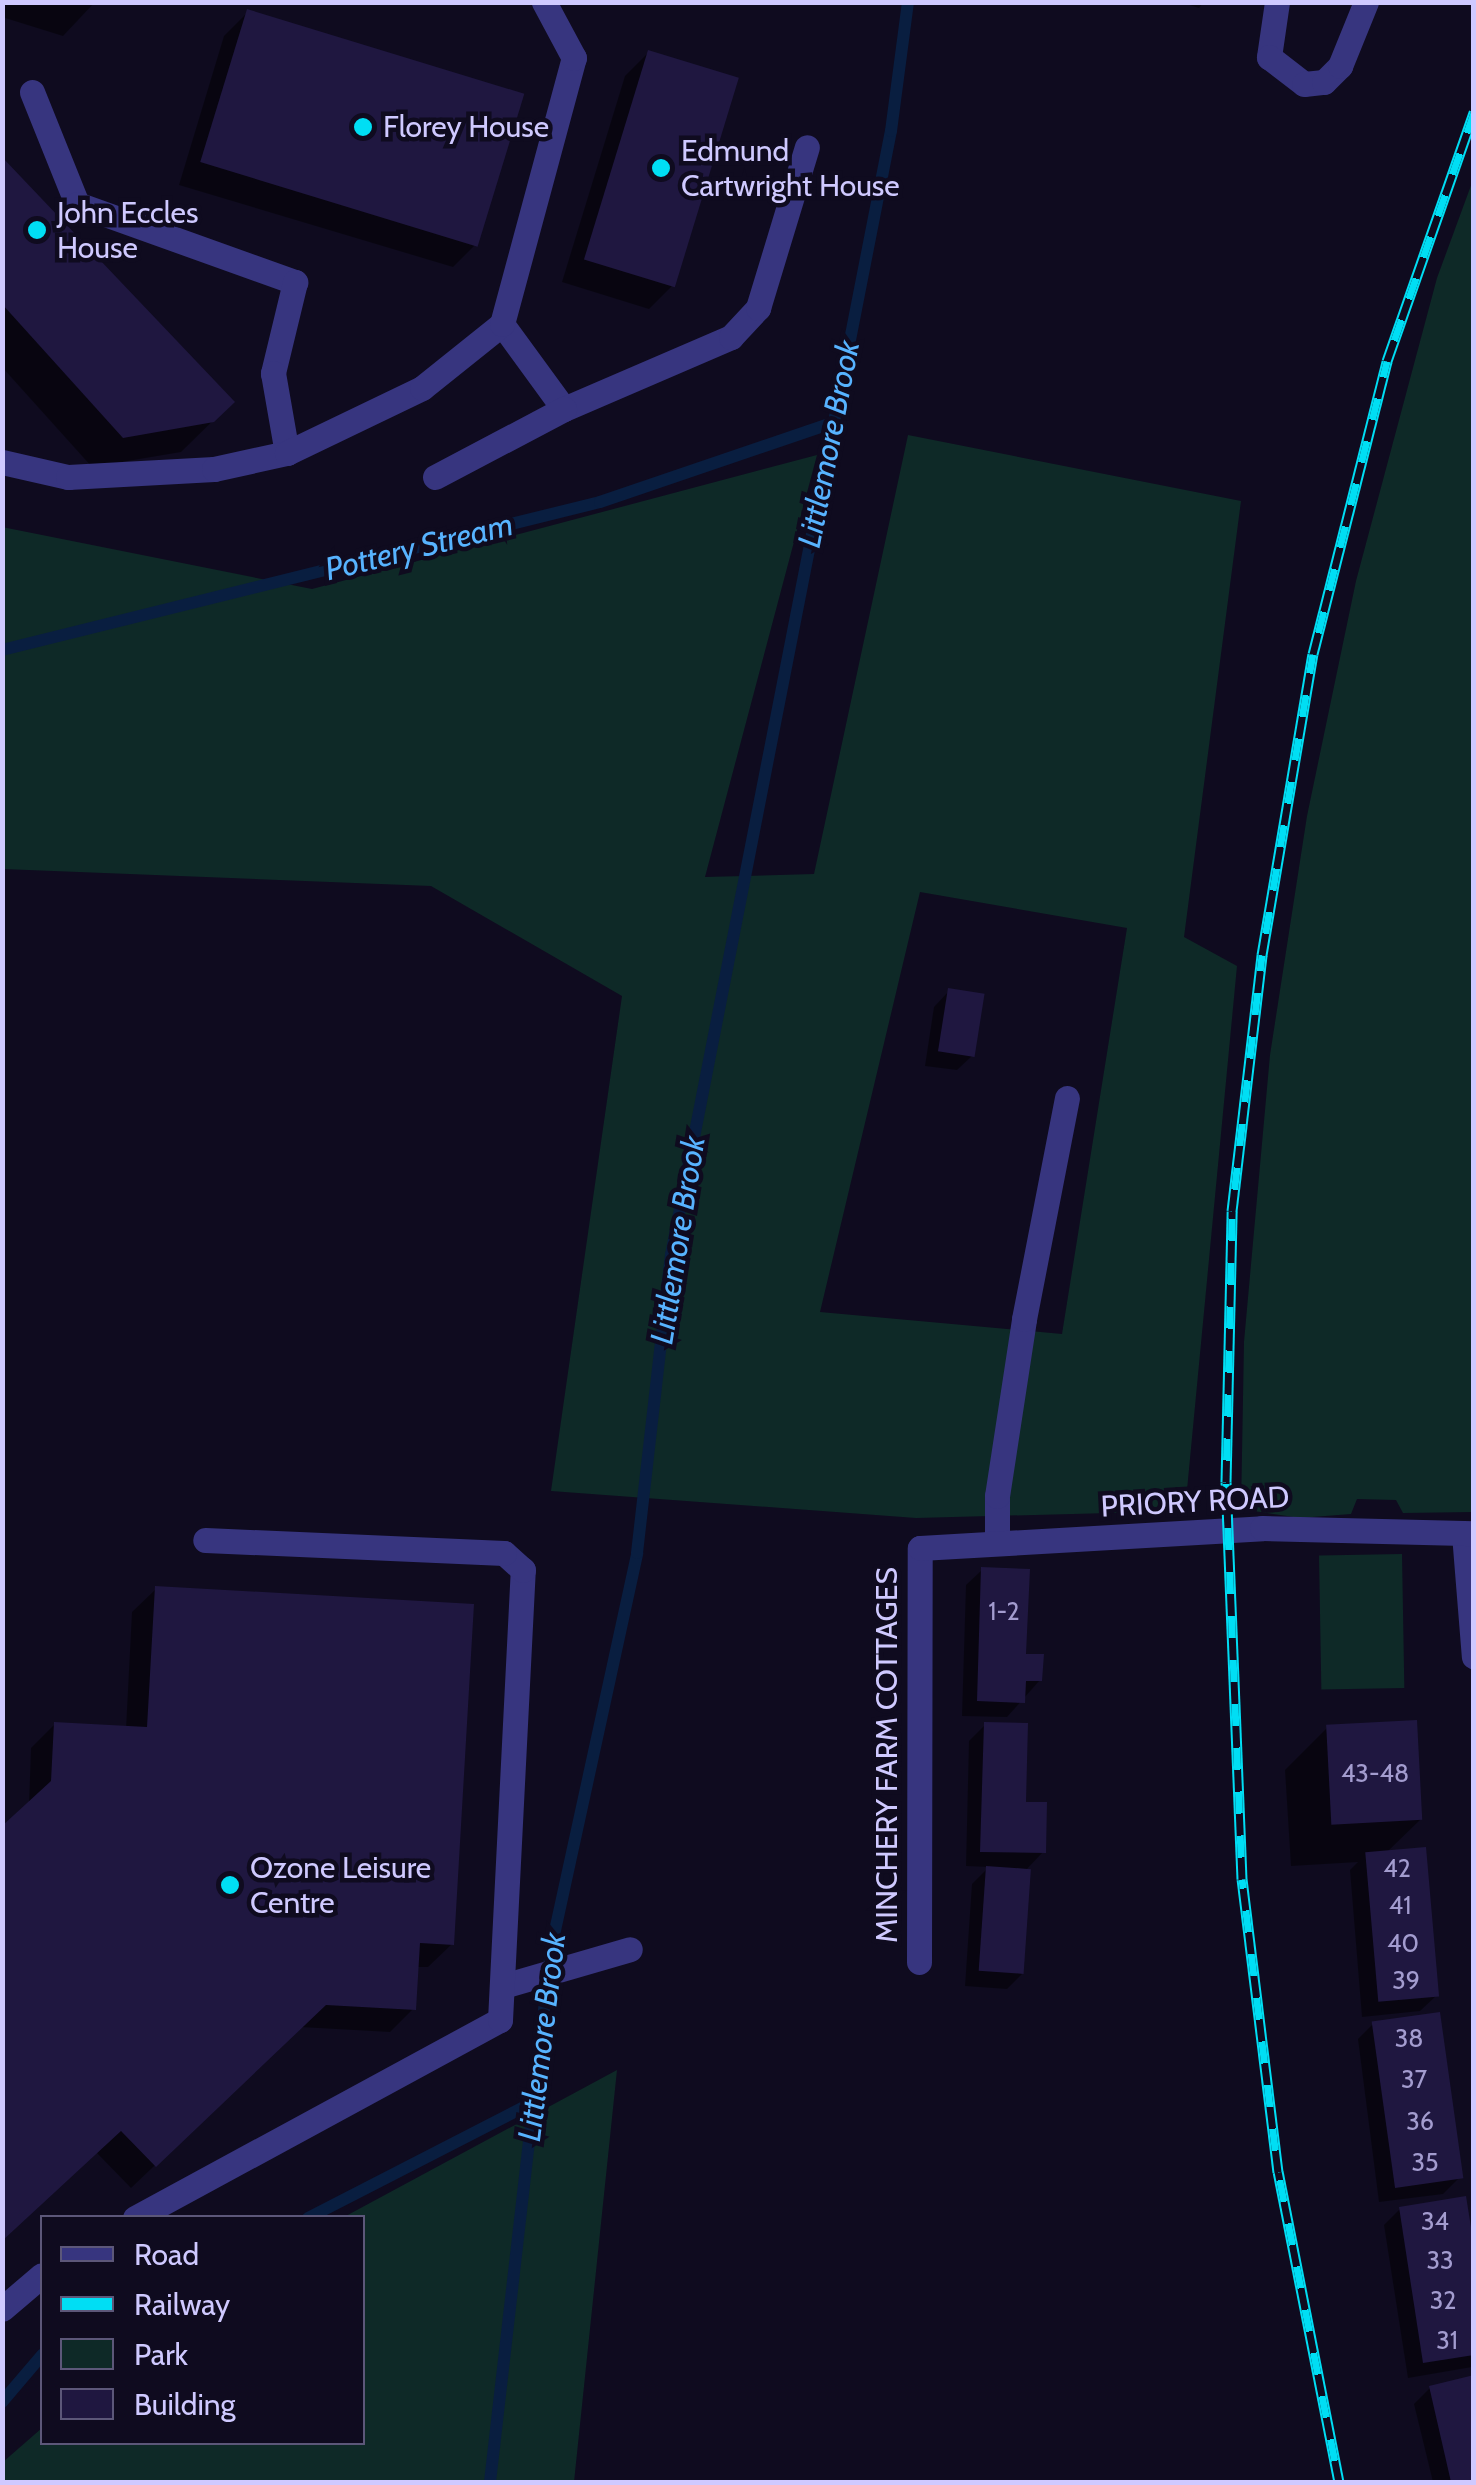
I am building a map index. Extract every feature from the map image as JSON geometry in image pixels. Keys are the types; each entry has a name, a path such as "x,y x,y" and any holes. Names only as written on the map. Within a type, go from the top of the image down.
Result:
{"street":[{"path":"2,462 68,478 214,470 287,453 422,388 502,324 574,58 544,2"},
{"path":"1277,2 1268,56 1304,84 1324,82 1340,66 1366,2"},
{"path":"32,92 77,204 296,282 273,373 287,453"},
{"path":"435,478 564,409 731,336 758,308 807,147"},
{"path":"502,324 564,409"},
{"path":"997,1543 997,1496 1024,1318 1067,1098"},
{"name":"PRIORY ROAD","path":"920,1548 1262,1528 1469,1533"},
{"path":"1469,1533 1474,1657"},
{"path":"140,2215 500,2020 523,1570 504,1553 205,1540"},
{"name":"MINCHERY FARM COTTAGES","path":"920,1548 920,1962"},
{"path":"503,1986 630,1949"},
{"path":"2,2308 40,2276"}],"green space":[{"path":"1473,180 1473,1512 1403,1513 1396,1500 1357,1499 1351,1514 1300,1518 1241,1509 1244,1342 1270,1055 1307,816 1356,581 1437,278"},
{"path":"908,435 1241,501 1184,937 1237,966 1185,1511 916,1518 551,1491 622,996 431,886 3,869 2,527 312,589 817,455 705,877 814,874","holes":["920,892 1127,928 1062,1334 820,1312"]},
{"path":"1402,1554 1404,1688 1321,1689 1319,1555"},
{"path":"617,2070 574,2482 3,2482 3,2462 40,2430 40,2445 365,2445 365,2215 348,2215"}],"building":[{"name":"Florey House","path":"247,9 524,94 478,247 200,162"},
{"name":"Edmund Cartwright House","path":"648,50 739,78 675,287 584,259"},
{"name":"John Eccles House","path":"2,157 235,402 214,422 123,438 2,304"},
{"path":"948,988 985,994 975,1057 938,1051"},
{"path":"981,1567 1030,1569 1026,1654 1044,1654 1042,1681 1026,1681 1025,1703 977,1701"},
{"name":"Ozone Leisure Centre","path":"155,1586 474,1604 454,1945 420,1943 416,2010 326,2005 156,2167 121,2131 2,2241 2,1826 51,1781 54,1722 147,1727"},
{"path":"1417,1720 1422,1820 1331,1825 1326,1725"},
{"path":"984,1722 1028,1723 1026,1802 1047,1802 1046,1853 980,1852"},
{"path":"1426,1847 1439,1996 1378,2002 1365,1852"},
{"path":"986,1866 1031,1869 1024,1974 979,1971"},
{"path":"1440,2012 1463,2178 1395,2188 1372,2022"},
{"path":"1466,2196 1474,2246 1474,2355 1423,2363 1399,2207"},
{"path":"1474,2375 1474,2482 1451,2482 1429,2386"}],"waterway":[{"name":"Littlemore Brook","path":"490,2482 551,1949 637,1553 671,1255 891,131 908,2"},
{"name":"Pottery Stream","path":"2,650 600,502 829,424"},
{"path":"314,2215 534,2102"},
{"path":"2,2402 40,2357"}],"railway":[{"path":"1339,2482 1278,2172 1242,1879 1226,1482 1232,1211 1262,955 1313,654 1387,361 1474,112"}],"place":[{"name":"Florey House","path":"363,127"},
{"name":"Edmund Cartwright House","path":"661,168"},
{"name":"John Eccles House","path":"37,230"},
{"name":"Ozone Leisure Centre","path":"230,1885"}]}
